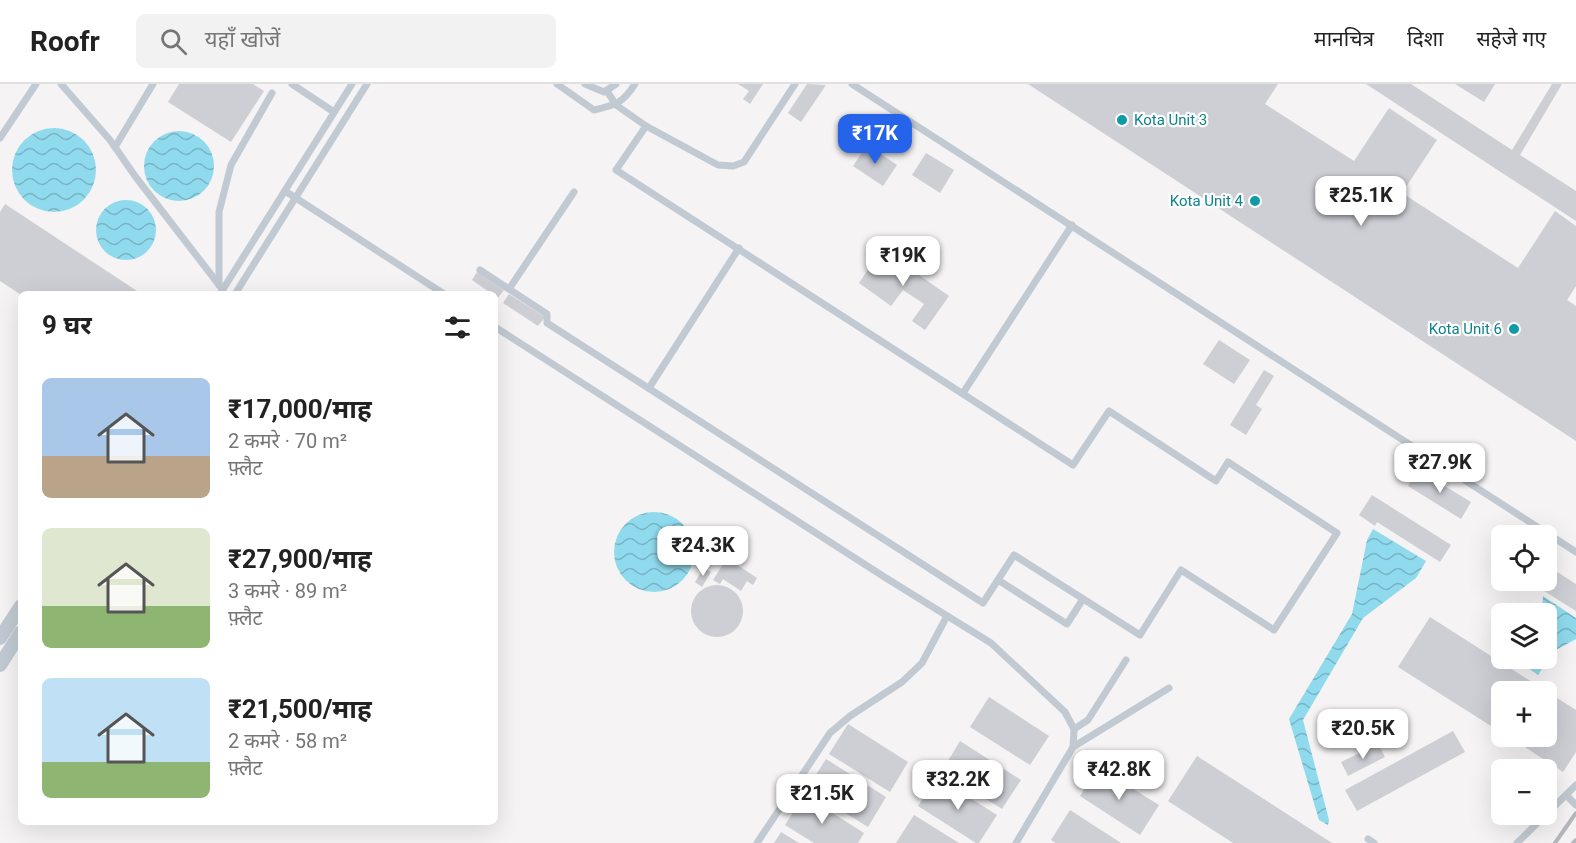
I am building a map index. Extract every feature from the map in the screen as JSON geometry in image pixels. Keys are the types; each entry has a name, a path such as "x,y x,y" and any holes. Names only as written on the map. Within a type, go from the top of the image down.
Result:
{"street":[{"path":"0,638 18,611"},
{"path":"0,665 18,637"}],"lane":[{"path":"0,138 36,84"},
{"path":"61,84 115,147 221,290"},
{"path":"115,147 153,84"},
{"path":"292,84 334,112"},
{"path":"221,290 352,84"},
{"path":"237,291 368,84"},
{"path":"557,84 594,110 616,105 628,95 635,84"},
{"path":"585,84 604,92 616,84"},
{"path":"607,91 616,105 646,126 718,165 733,166 744,162 795,84"},
{"path":"852,84 1576,552"},
{"path":"221,290 219,212 231,165 272,93"},
{"path":"480,270 547,314 547,323 983,603 1014,555 1140,635 1181,570 1274,630 1337,533 1228,462 1216,481 1108,411 1073,465 616,170 646,126"},
{"path":"285,191 439,291"},
{"path":"509,289 573,192"},
{"path":"963,393 1072,225"},
{"path":"649,388 739,248"},
{"path":"498,329 991,643 1065,712 1074,729 1073,747 1016,843"},
{"path":"998,580 1067,624 1083,599"},
{"path":"757,843 830,733 902,682 922,663 947,616"},
{"path":"1074,729 1088,720 1126,660"},
{"path":"1073,747 1169,688"},
{"path":"1516,843 1576,785"},
{"path":"1567,796 1576,805"}],"water":[{"path":"54,128 70,131 84,140 93,154 96,170 93,186 84,200 70,209 54,212 38,209 24,200 15,186 12,170 15,154 24,140 38,131"},
{"path":"179,131 192,134 204,141 211,153 214,166 211,179 204,191 192,198 179,201 166,198 154,191 147,179 144,166 147,153 154,141 166,134"},
{"path":"126,200 147,209 156,230 147,251 126,260 105,251 96,230 105,209"},
{"path":"646,512 662,512 683,523 694,544 694,560 683,581 662,592 646,592 632,586 620,574 614,560 614,544 620,530 632,518"},
{"path":"1373,529 1426,561 1416,578 1363,618 1303,720 1329,820 1328,825 1319,820 1289,719 1352,614 1367,540"},
{"path":"1543,596 1554,603 1543,603"},
{"path":"1557,605 1576,618 1576,639 1557,649"},
{"path":"1529,669 1542,669 1538,675"}],"building":[{"path":"179,84 253,84 264,91 231,142 168,102"},
{"path":"738,84 763,84 750,104 743,99 749,91"},
{"path":"807,84 826,85 801,122 788,113"},
{"path":"1028,84 1278,84 1265,104 1354,161 1389,108 1437,140 1402,193 1518,268 1555,211 1576,226 1576,286 1567,300 1576,306 1576,441"},
{"path":"1366,84 1411,84 1512,150 1552,84 1562,84 1520,155 1576,191 1576,221"},
{"path":"1455,84 1495,84 1484,102"},
{"path":"867,145 897,165 883,186 853,166"},
{"path":"926,153 954,170 940,193 912,175"},
{"path":"5,204 137,291 18,293 0,281 0,212"},
{"path":"882,249 949,296 925,330 912,321 924,304 903,290 891,306 859,283"},
{"path":"477,272 504,290 498,298 498,291 488,291 472,280"},
{"path":"509,294 545,317 538,326 503,303"},
{"path":"1219,340 1250,360 1234,384 1203,364"},
{"path":"1264,370 1274,376 1256,405 1262,409 1246,435 1230,425"},
{"path":"1418,470 1471,502 1461,519 1408,486"},
{"path":"1372,495 1451,545 1440,562 1377,522 1375,526 1359,515"},
{"path":"727,558 757,578 753,585 747,581 741,591 723,579 720,584 713,580"},
{"path":"704,568 711,572 702,587 695,582"},
{"path":"1557,572 1576,584 1576,611 1544,591 1557,591"},
{"path":"717,585 731,589 739,597 743,611 739,625 731,633 717,637 703,633 695,625 691,611 695,597 703,589"},
{"path":"1430,617 1491,656 1491,669 1512,669 1530,681 1491,681 1491,726 1398,667"},
{"path":"989,697 1049,736 1030,765 970,727"},
{"path":"1557,698 1576,710 1576,752 1563,772 1557,768 1557,759 1543,759 1525,747 1557,747"},
{"path":"848,724 908,762 890,792 829,754"},
{"path":"1453,731 1465,752 1357,811 1345,790"},
{"path":"960,741 1021,780 1002,809 942,771"},
{"path":"1378,744 1385,757 1348,776 1341,762"},
{"path":"1197,756 1332,843 1233,843 1168,801"},
{"path":"826,759 886,797 868,827 807,789"},
{"path":"1098,767 1159,805 1140,835 1080,796"},
{"path":"937,777 997,815 979,843 918,806"},
{"path":"804,795 864,833 858,843 814,843 785,825"},
{"path":"1070,810 1121,843 1056,843 1051,840"},
{"path":"914,815 959,843 896,843"},
{"path":"781,832 799,843 774,843"}],"railway":[{"path":"1555,843 1576,813"},
{"path":"1573,843 1576,840"}],"place":[{"name":"Kota Unit 3","path":"1122,120"},
{"name":"Kota Unit 4","path":"1255,201"},
{"name":"Kota Unit 6","path":"1514,329"}]}
